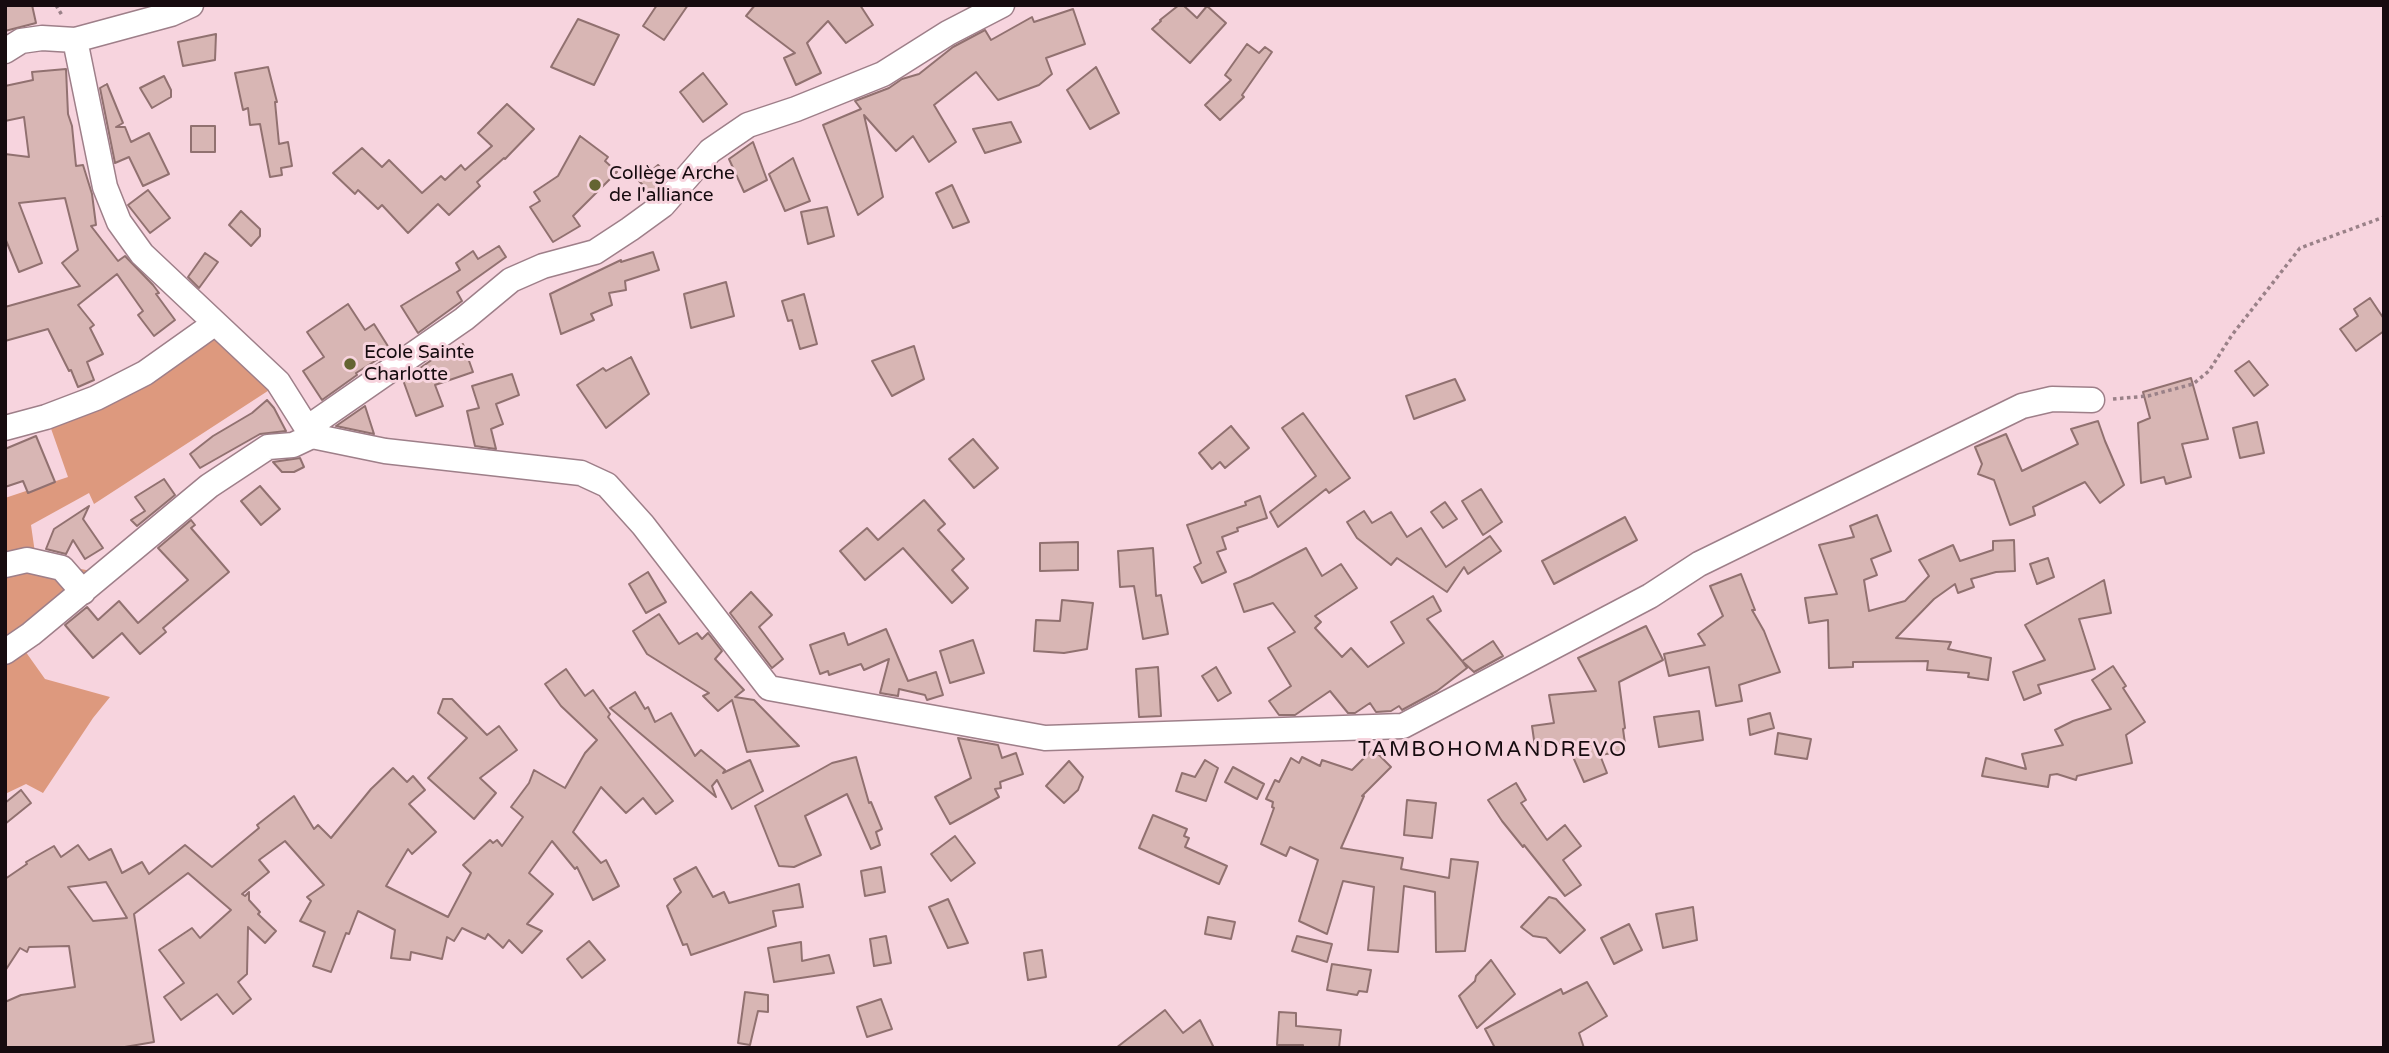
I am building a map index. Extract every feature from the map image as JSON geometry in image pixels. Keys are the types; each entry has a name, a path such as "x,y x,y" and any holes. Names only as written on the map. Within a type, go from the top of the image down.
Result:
{"street":[{"path":"5,51 21,41 41,38 75,40 171,14 191,5"},
{"path":"5,652 31,635 209,486 268,447 293,444 464,319 511,280 544,266 595,252 663,205 710,151 748,125 883,74 948,33 1002,5"},
{"path":"75,40 105,187 118,222 142,254 278,382 309,432 385,451 581,473 607,485 643,525 769,688 1045,738 1403,726 1650,596 1699,564 2022,406 2052,399 2092,400"},
{"path":"5,428 47,417 96,398 145,373 214,324"},
{"path":"5,565 27,560 62,568 83,592"}],"path":[{"path":"2092,400 2148,396 2193,384 2209,371 2232,335 2300,248 2384,217"}],"shaded area":[{"path":"214,329 277,385 94,504 89,493 31,525 36,560 101,573 18,641 45,679 110,697 43,793 26,784 5,794 5,498 68,477 48,420"}],"building":[{"path":"5,5 32,5 36,23 5,31"},
{"path":"657,5 688,5 664,40 643,26"},
{"path":"755,5 860,5 873,25 846,43 828,21 807,43 821,73 796,85 784,58 795,53 746,16"},
{"path":"1179,5 1183,5 1197,18 1207,6 1226,23 1190,63 1152,29"},
{"path":"1073,9 1085,44 1046,58 1052,74 1039,85 998,100 976,72 934,105 956,142 929,162 913,136 896,151 864,115 883,197 858,215 823,125 861,109 855,101 919,74 953,47 985,30 991,40 1032,17 1034,22"},
{"path":"578,19 619,35 594,85 551,67"},
{"path":"216,34 215,60 183,66 178,42"},
{"path":"1247,44 1259,53 1265,47 1272,52 1242,95 1244,97 1220,120 1205,105 1231,80 1225,75"},
{"path":"268,67 277,102 279,144 288,142 292,166 281,168 282,175 270,177 260,124 250,125 248,108 243,110 235,73"},
{"path":"1096,67 1119,113 1090,129 1067,90"},
{"path":"66,69 68,114 72,126 76,166 83,165 92,194 96,225 91,226 118,261 125,256 153,285 159,293 156,294 175,320 154,336 138,315 143,311 117,274 78,305 94,325 90,328 103,354 87,362 94,380 78,387 48,329 5,341 5,307 80,286 62,263 78,250 65,198 19,203 42,263 19,272 5,238 5,154 29,157 24,117 5,121 5,86 33,80 32,72"},
{"path":"703,73 727,104 703,122 680,92"},
{"path":"164,76 171,90 171,97 152,108 140,88"},
{"path":"107,84 123,123 116,127 125,127 131,142 149,133 169,174 143,186 129,157 115,163 100,88"},
{"path":"507,104 534,129 505,159 477,182 480,186 449,215 438,204 408,233 382,205 378,209 358,190 355,194 333,173 362,148 382,167 389,160 422,193 441,176 445,180 461,165 465,170 492,146 478,133"},
{"path":"1011,122 1021,142 985,153 973,129"},
{"path":"191,126 215,126 215,152 191,152"},
{"path":"580,136 608,157 605,161 617,172 573,216 580,226 553,242 530,207 540,201 534,192 558,176"},
{"path":"753,142 767,180 744,192 729,159"},
{"path":"793,158 810,201 785,211 769,174"},
{"path":"658,165 668,176 652,195 639,181"},
{"path":"952,185 969,222 953,228 936,193"},
{"path":"148,190 170,218 150,233 128,205"},
{"path":"827,207 834,236 808,244 801,212"},
{"path":"241,211 260,229 260,236 251,246 229,225"},
{"path":"499,246 506,257 457,292 462,301 418,333 401,306 460,270 456,263 473,251 478,259"},
{"path":"653,252 659,270 625,281 626,290 609,293 612,305 591,314 594,320 561,334 550,294 621,260"},
{"path":"205,253 218,262 199,288 188,277"},
{"path":"726,282 734,316 691,328 684,294"},
{"path":"804,294 817,344 800,349 792,320 788,321 782,301"},
{"path":"2370,298 2384,319 2384,331 2356,351 2340,329 2358,316 2354,309"},
{"name":"Ecole Sainte Charlotte","path":"348,304 365,330 374,324 391,351 356,373 357,375 322,400 303,371 324,357 307,332"},
{"path":"463,344 473,372 435,385 443,406 416,416 403,380 443,352"},
{"path":"914,346 924,379 892,396 872,361"},
{"path":"631,357 649,394 606,428 577,385 603,368 606,371"},
{"path":"2249,361 2268,385 2254,396 2235,371"},
{"path":"512,374 519,395 496,404 503,424 491,429 496,449 475,446 467,411 479,408 472,386"},
{"path":"2191,378 2208,439 2182,444 2191,477 2166,484 2164,477 2141,483 2138,423 2150,418 2143,392"},
{"path":"1455,379 1465,400 1414,419 1406,396"},
{"path":"267,400 286,431 260,434 200,468 190,454"},
{"path":"365,406 374,434 336,426"},
{"path":"1303,413 1350,478 1329,493 1326,489 1278,527 1270,512 1316,476 1282,428"},
{"path":"2098,421 2124,485 2100,503 2085,482 2033,507 2035,515 2010,525 1994,480 1978,474 1982,464 1975,447 2006,434 2022,471 2078,444 2071,429"},
{"path":"2257,422 2264,453 2240,458 2233,428"},
{"path":"1231,426 1249,448 1225,468 1220,462 1212,469 1199,453"},
{"path":"36,436 55,482 28,493 23,481 5,487 5,449"},
{"path":"973,439 998,468 974,488 949,459"},
{"path":"300,458 304,467 294,472 282,472 273,462"},
{"path":"164,479 175,495 137,526 131,520 145,511 135,497"},
{"path":"260,486 280,509 261,525 241,501"},
{"path":"1481,489 1502,522 1483,535 1462,501"},
{"path":"1260,496 1267,518 1237,528 1238,531 1222,537 1226,549 1217,552 1226,572 1202,583 1194,567 1201,563 1187,525 1246,505 1245,502"},
{"path":"924,500 945,524 938,530 964,559 952,570 968,588 952,603 903,548 865,580 840,551 867,528 878,540"},
{"path":"1445,502 1457,519 1443,528 1431,512"},
{"path":"89,506 83,519 103,548 85,559 73,540 66,554 46,549 54,529"},
{"path":"1364,511 1372,523 1391,512 1407,537 1421,528 1446,567 1490,536 1501,551 1468,574 1464,567 1447,592 1397,558 1391,565 1357,538 1347,522"},
{"path":"1877,515 1891,551 1871,559 1877,575 1864,580 1869,611 1905,601 1929,576 1919,560 1953,545 1960,561 1993,550 1993,541 2014,540 2015,571 1996,572 1971,579 1974,587 1958,593 1955,584 1934,599 1896,638 1951,642 1948,649 1991,658 1988,680 1968,677 1969,673 1927,670 1928,661 1853,662 1853,667 1829,668 1828,620 1809,623 1805,598 1837,594 1819,545 1854,537 1850,526"},
{"path":"1625,517 1637,540 1554,584 1542,561"},
{"path":"191,520 195,525 191,528 229,572 163,628 166,632 140,654 122,633 93,658 65,625 87,607 98,620 119,601 138,623 188,580 158,548"},
{"path":"1078,542 1078,570 1040,571 1040,543"},
{"path":"1153,548 1156,596 1161,595 1168,634 1143,639 1134,586 1120,587 1118,551"},
{"path":"1306,548 1322,576 1341,564 1357,588 1315,616 1321,622 1315,628 1342,657 1351,648 1368,667 1404,643 1391,622 1433,596 1441,611 1427,619 1467,668 1437,691 1402,710 1399,706 1391,711 1376,712 1370,703 1355,713 1348,713 1330,691 1295,715 1279,715 1269,701 1291,686 1268,648 1295,632 1273,603 1244,612 1234,584"},
{"path":"2048,558 2054,577 2037,584 2030,564"},
{"path":"648,572 666,602 646,613 629,584"},
{"path":"1741,574 1755,610 1752,610 1764,631 1780,672 1739,685 1742,701 1716,706 1709,667 1669,676 1664,654 1705,645 1698,634 1723,616 1710,586"},
{"path":"2104,580 2111,613 2079,619 2095,669 2038,685 2041,693 2024,700 2013,672 2045,660 2025,625"},
{"path":"751,592 772,615 759,627 783,659 772,668 730,613"},
{"path":"1062,600 1093,603 1087,649 1064,653 1034,651 1036,620 1060,621"},
{"path":"659,614 679,644 697,633 702,639 708,633 722,651 715,659 744,690 735,697 754,700 799,746 747,752 732,700 718,711 703,696 709,693 647,654 633,631"},
{"path":"1646,626 1663,660 1619,682 1626,751 1600,755 1607,773 1584,782 1567,743 1535,747 1532,726 1554,723 1549,695 1596,691 1578,658"},
{"path":"886,629 908,681 936,672 943,695 927,700 925,695 899,689 898,696 880,693 889,659 864,670 861,664 829,675 828,671 820,674 810,645 844,633 848,645"},
{"path":"973,640 984,673 950,683 940,651"},
{"path":"1493,641 1503,656 1474,672 1462,661"},
{"path":"2113,666 2126,686 2123,688 2145,722 2126,735 2132,763 2077,776 2076,780 2057,774 2050,775 2048,787 1982,776 1986,758 2026,769 2022,754 2063,745 2055,730 2073,721 2111,709 2092,680"},
{"path":"1158,667 1161,716 1139,717 1136,669"},
{"path":"1216,667 1231,693 1218,701 1202,676"},
{"path":"566,669 585,696 593,690 610,714 608,717 673,801 656,814 643,798 626,813 601,787 573,832 601,863 606,860 619,886 593,900 577,867 575,869 552,841 529,873 553,894 527,924 542,931 522,953 509,940 503,948 488,934 485,939 462,928 454,941 447,937 442,959 411,952 410,960 391,958 395,930 358,911 331,972 313,966 325,932 300,921 311,901 307,897 324,885 285,841 259,860 269,872 242,894 245,896 249,892 249,900 260,912 258,914 276,931 265,943 248,927 247,974 238,982 251,999 233,1014 217,994 181,1020 164,997 184,983 159,950 192,928 200,938 231,910 188,873 134,914 154,1042 119,1048 5,1048 5,1002 21,995 75,987 69,946 29,947 27,952 20,948 5,971 5,879 27,864 26,862 54,846 61,857 78,845 89,860 111,849 122,873 142,862 149,874 185,845 212,867 259,828 257,825 294,796 314,829 318,825 331,838 371,789 393,768 407,782 413,776 425,790 409,804 436,832 412,854 408,849 386,886 448,917 471,873 463,865 490,840 493,843 497,840 502,846 523,817 511,807 529,783 534,770 565,788 585,753 597,740 561,706 545,684","holes":["106,882 127,918 93,921 68,887"]},
{"path":"635,692 645,709 648,707 655,722 671,713 695,756 701,750 725,770 723,773 750,760 763,791 732,809 717,780 712,786 716,797 610,708"},
{"path":"443,699 452,699 487,735 499,726 517,750 480,778 496,793 474,819 428,778 467,738 438,713"},
{"path":"1699,711 1703,740 1659,747 1654,717"},
{"path":"1770,713 1774,728 1750,735 1748,719"},
{"path":"1778,733 1811,739 1807,759 1775,754"},
{"path":"958,738 998,745 1002,758 1016,753 1023,774 1000,782 1001,788 995,789 999,797 950,824 935,797 971,778"},
{"path":"1373,749 1391,767 1362,796 1341,848 1403,858 1401,869 1449,878 1451,859 1478,862 1465,951 1436,952 1435,892 1404,886 1398,952 1368,950 1374,887 1343,881 1327,934 1299,921 1318,860 1290,847 1286,856 1261,844 1274,808 1273,802 1266,799 1275,780 1279,782 1291,758 1299,763 1302,757 1320,766 1322,760 1352,770"},
{"path":"856,757 869,803 871,802 882,829 876,832 880,845 871,849 847,794 805,816 821,855 794,867 779,866 755,806 832,763"},
{"path":"1205,760 1218,768 1206,801 1176,791 1182,773 1195,777"},
{"path":"1069,761 1083,777 1078,790 1064,803 1046,786"},
{"path":"1233,767 1264,784 1257,799 1225,782"},
{"path":"1516,783 1526,800 1521,803 1547,840 1565,825 1581,846 1563,860 1581,885 1565,896 1502,821 1488,800"},
{"path":"21,790 31,803 5,824 5,803"},
{"path":"1407,800 1436,803 1432,838 1404,835"},
{"path":"1153,815 1187,829 1184,836 1189,838 1185,847 1227,866 1219,884 1139,848"},
{"path":"955,836 975,863 951,881 931,854"},
{"path":"696,867 713,897 724,892 729,903 799,884 803,907 773,911 776,926 691,955 687,944 683,945 667,906 681,892 674,879"},
{"path":"881,867 885,892 865,896 861,871"},
{"path":"1549,897 1556,899 1585,930 1560,953 1546,938 1533,936 1521,927"},
{"path":"948,899 968,943 948,948 929,907"},
{"path":"1693,907 1697,940 1663,948 1656,914"},
{"path":"1208,917 1235,922 1231,939 1205,934"},
{"path":"1629,924 1642,950 1614,964 1601,938"},
{"path":"886,936 891,963 874,966 870,939"},
{"path":"1297,936 1332,944 1327,962 1292,951"},
{"path":"589,941 605,960 582,978 567,959"},
{"path":"801,942 802,961 829,955 834,973 774,982 768,948"},
{"path":"1042,950 1046,977 1028,980 1024,953"},
{"path":"1491,960 1515,994 1477,1028 1459,996"},
{"path":"1332,964 1371,970 1367,992 1359,991 1357,995 1327,990"},
{"path":"1587,982 1607,1016 1579,1033 1584,1048 1495,1048 1485,1029 1561,989 1563,994"},
{"path":"745,992 768,995 768,1012 758,1011 750,1045 738,1043"},
{"path":"881,999 892,1029 867,1037 857,1007"},
{"path":"1165,1010 1183,1033 1200,1020 1214,1048 1116,1048"},
{"path":"1279,1012 1296,1013 1296,1026 1341,1030 1339,1048 1277,1045"}],"place":[{"name":"Collège Arche de l'alliance","path":"595,185"},
{"name":"Ecole Sainte Charlotte","path":"350,364"}],"district":[{"name":"TAMBOHOMANDREVO","path":"1493,750"}]}
